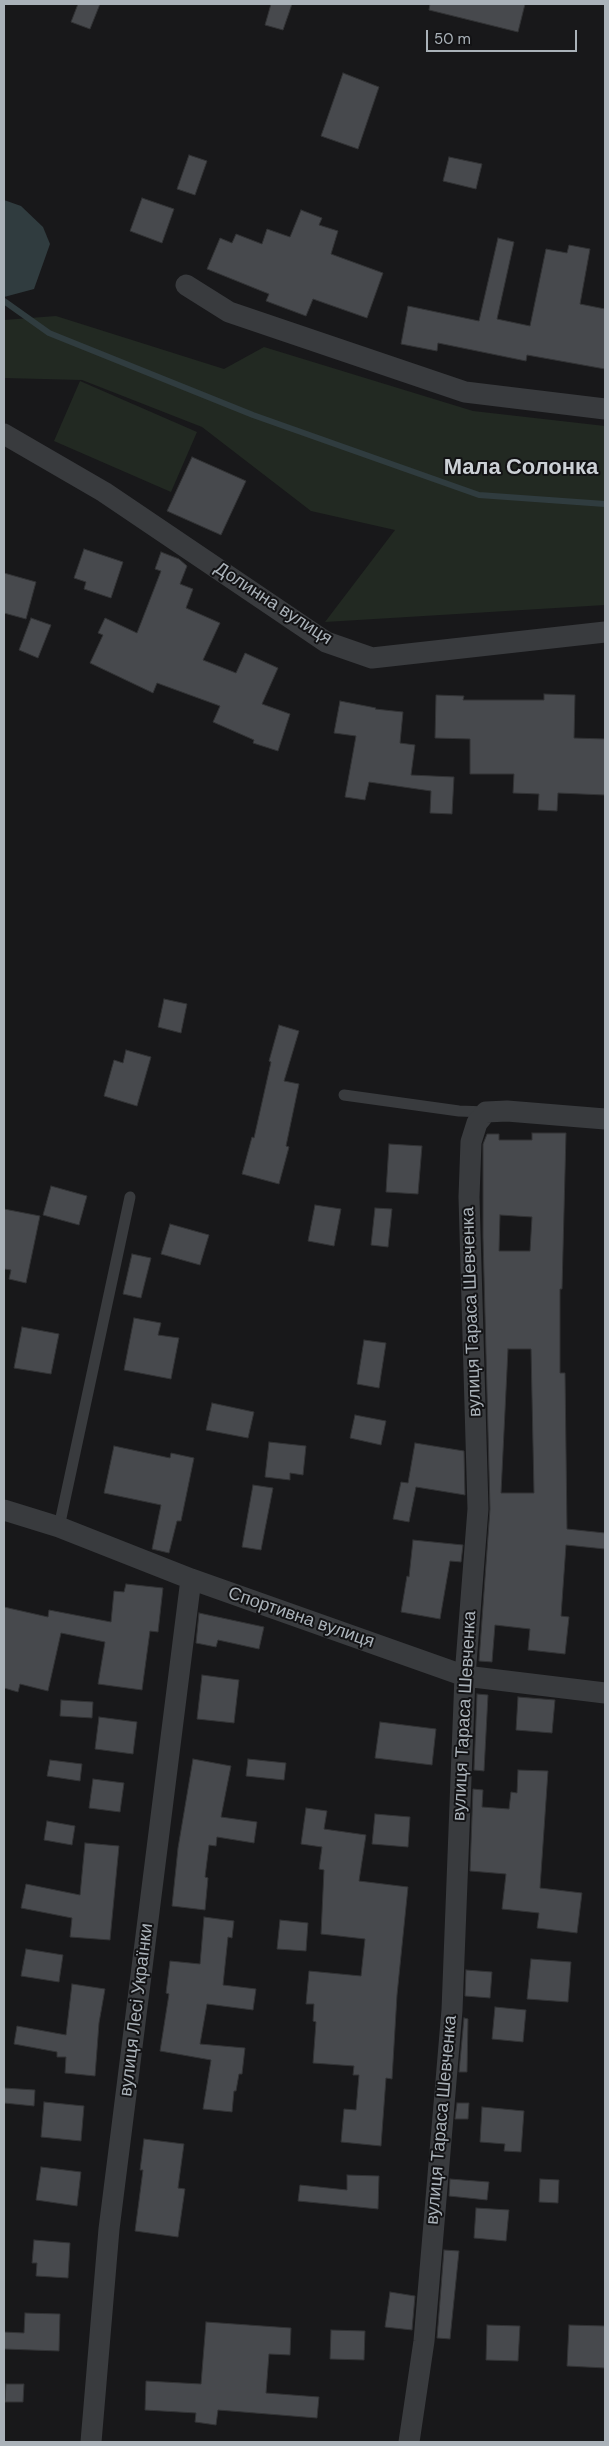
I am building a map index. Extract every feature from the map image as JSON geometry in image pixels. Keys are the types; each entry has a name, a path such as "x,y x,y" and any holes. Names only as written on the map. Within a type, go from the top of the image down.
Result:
{"street":[{"path":"186,285 229,312 465,392 605,408"},
{"name":"Долинна вулиця","path":"4,434 104,492 326,642 372,658 605,632"},
{"path":"486,1112 507,1111 605,1119"},
{"name":"вулиця Тараса Шевченка","path":"409,2442 424,2341 452,2010 465,1676 478,1509 469,1160 473,1132 486,1112"},
{"name":"Спортивна вулиця","path":"4,1510 59,1527 191,1579 465,1676 605,1693"},
{"name":"вулиця Лесі Українки","path":"91,2442 109,2228 191,1579"}],"lane":[{"path":"344,1095 458,1111 486,1112"},
{"path":"59,1527 130,1197"}],"shaded area":[{"path":"4,200 21,206 43,227 50,244 34,289 4,297"},
{"path":"56,316 224,369 264,347 473,411 605,426 605,605 325,622 395,530 311,511 202,427 82,380 4,378 4,320"},
{"path":"80,381 197,432 171,492 54,441"}],"building":[{"path":"78,4 100,4 90,29 71,22"},
{"path":"271,4 292,4 283,30 265,25"},
{"path":"430,4 525,4 518,32 429,10"},
{"path":"343,73 379,87 358,149 321,136"},
{"path":"189,155 207,161 195,195 177,189"},
{"path":"449,157 482,164 476,189 443,181"},
{"path":"142,198 174,209 162,243 130,231"},
{"path":"301,210 322,218 319,225 338,231 331,254 383,273 367,318 313,299 306,316 266,301 269,294 207,269 220,238 232,243 236,234 262,244 267,229 290,237"},
{"path":"498,238 514,242 497,319 530,326 546,249 567,253 569,245 590,249 580,304 605,309 605,369 527,355 526,361 438,343 437,351 401,344 408,306 479,321"},
{"path":"192,457 246,481 221,535 167,511"},
{"path":"84,549 123,562 111,598 84,589 86,582 74,578"},
{"path":"161,552 179,559 187,566 180,584 193,589 186,608 220,623 203,660 236,673 245,653 278,668 262,704 290,714 278,751 253,743 254,740 213,722 220,706 157,683 153,693 90,663 103,635 98,633 105,618 137,633 161,571 155,569"},
{"path":"4,573 36,582 26,619 4,613"},
{"path":"31,618 51,625 38,658 19,650"},
{"path":"544,694 575,695 574,738 605,739 605,795 558,793 557,811 538,810 539,794 513,793 514,774 470,774 470,739 435,738 436,695 464,696 463,700 544,700"},
{"path":"340,701 375,709 403,712 400,743 415,745 411,775 454,777 452,814 430,813 431,791 369,782 365,800 345,797 356,736 334,733"},
{"path":"164,999 187,1004 181,1033 158,1027"},
{"path":"279,1025 299,1031 284,1081 299,1084 286,1146 289,1147 279,1184 242,1174 252,1137 254,1138 271,1062 269,1061"},
{"path":"126,1050 151,1057 137,1106 104,1096 114,1060 123,1063"},
{"path":"532,1133 566,1133 562,1289 560,1289 560,1373 565,1373 567,1529 605,1533 605,1549 566,1545 561,1616 569,1617 565,1654 528,1650 530,1629 495,1625 492,1662 479,1661 490,1509 483,1237 483,1144 487,1134 499,1134 499,1140 532,1140","holes":["500,1215 532,1217 530,1251 499,1251","508,1349 531,1349 534,1493 501,1493"]},
{"path":"389,1144 422,1146 418,1194 386,1192"},
{"path":"51,1186 87,1196 79,1225 43,1215"},
{"path":"315,1205 341,1209 334,1246 308,1241"},
{"path":"375,1208 392,1209 388,1247 371,1245"},
{"path":"4,1209 40,1216 26,1283 9,1279 11,1270 4,1269"},
{"path":"170,1224 209,1235 200,1265 161,1254"},
{"path":"132,1254 151,1258 141,1298 123,1294"},
{"path":"134,1318 161,1323 158,1335 179,1338 171,1379 124,1370"},
{"path":"22,1327 59,1334 51,1374 14,1368"},
{"path":"364,1340 386,1343 379,1388 357,1384"},
{"path":"212,1403 254,1412 248,1438 206,1430"},
{"path":"355,1415 386,1421 381,1445 350,1438"},
{"path":"269,1442 306,1446 303,1475 290,1473 290,1480 265,1477"},
{"path":"415,1443 464,1451 465,1495 416,1487 409,1522 393,1519 401,1482 408,1483"},
{"path":"114,1446 170,1458 171,1453 194,1458 181,1521 177,1521 169,1553 152,1549 161,1505 104,1493"},
{"path":"253,1485 273,1488 261,1550 242,1547"},
{"path":"413,1540 463,1545 461,1562 450,1561 440,1619 401,1612 407,1576 409,1577"},
{"path":"126,1584 163,1588 158,1632 150,1631 142,1690 98,1684 105,1642 61,1633 48,1691 20,1684 18,1692 4,1688 4,1607 48,1617 49,1610 111,1622 114,1591 124,1592"},
{"path":"199,1613 264,1627 259,1649 218,1640 216,1647 196,1643"},
{"path":"202,1675 239,1680 234,1723 197,1719"},
{"path":"477,1694 488,1695 484,1771 474,1770"},
{"path":"518,1697 555,1700 552,1733 516,1730"},
{"path":"61,1700 93,1702 92,1718 60,1716"},
{"path":"99,1717 137,1722 133,1754 95,1749"},
{"path":"380,1722 436,1729 432,1765 375,1758"},
{"path":"193,1759 231,1766 221,1817 257,1822 254,1843 217,1837 216,1846 209,1845 205,1877 208,1878 205,1910 172,1906 178,1848"},
{"path":"248,1759 286,1763 284,1780 246,1776"},
{"path":"50,1760 82,1764 80,1781 47,1776"},
{"path":"518,1770 548,1771 540,1888 582,1893 577,1933 537,1928 539,1913 502,1909 506,1874 470,1871 473,1789 483,1790 482,1807 509,1809 511,1792 517,1793"},
{"path":"93,1779 124,1783 120,1812 89,1808"},
{"path":"306,1808 327,1811 324,1829 366,1835 359,1881 408,1887 397,1995 392,2079 386,2078 381,2146 341,2142 344,2109 356,2110 359,2075 353,2075 354,2066 313,2063 316,2022 313,2021 314,2004 306,2004 309,1971 361,1976 365,1939 321,1934 324,1870 319,1869 322,1847 301,1844"},
{"path":"375,1814 410,1817 408,1847 372,1844"},
{"path":"47,1821 75,1826 72,1845 44,1840"},
{"path":"85,1843 119,1846 110,1940 70,1937 72,1918 21,1908 26,1884 80,1895"},
{"path":"204,1917 234,1921 232,1938 228,1937 223,1985 256,1989 253,2010 207,2004 200,2044 245,2048 242,2074 239,2074 236,2091 234,2091 232,2112 203,2109 211,2060 160,2051 169,1994 166,1993 170,1961 200,1964"},
{"path":"280,1920 308,1923 306,1951 277,1949"},
{"path":"26,1949 63,1955 59,1982 21,1976"},
{"path":"531,1959 571,1962 568,2002 527,1999"},
{"path":"466,1970 492,1972 490,1998 465,1996"},
{"path":"72,1984 105,1989 99,2023 95,2076 65,2073 66,2057 57,2057 57,2052 14,2044 17,2026 66,2035"},
{"path":"495,2007 526,2010 523,2042 492,2039"},
{"path":"464,2018 468,2019 467,2072 459,2072"},
{"path":"4,2088 35,2090 34,2106 4,2103"},
{"path":"44,2102 84,2106 81,2141 41,2137"},
{"path":"457,2103 469,2103 468,2119 455,2119"},
{"path":"482,2107 524,2111 521,2152 504,2151 505,2144 480,2142"},
{"path":"144,2139 184,2144 178,2188 185,2189 178,2237 135,2231 143,2170 140,2170"},
{"path":"41,2167 81,2172 77,2206 36,2200"},
{"path":"347,2175 379,2176 378,2209 298,2201 300,2185 347,2190"},
{"path":"450,2179 489,2182 487,2200 449,2196"},
{"path":"540,2179 559,2180 558,2203 539,2202"},
{"path":"476,2208 509,2210 506,2241 474,2238"},
{"path":"34,2240 70,2243 68,2278 36,2276 37,2263 32,2263"},
{"path":"444,2250 459,2251 450,2339 437,2338"},
{"path":"390,2292 415,2296 412,2330 385,2327"},
{"path":"25,2313 60,2314 59,2351 4,2349 4,2332 24,2333"},
{"path":"206,2322 291,2328 290,2355 269,2354 266,2393 319,2397 317,2418 218,2410 216,2425 195,2422 196,2413 145,2410 146,2381 201,2384"},
{"path":"487,2325 520,2326 518,2361 486,2360"},
{"path":"569,2325 605,2326 605,2368 567,2366"},
{"path":"331,2330 365,2331 364,2360 330,2359"},
{"path":"6,2384 24,2384 23,2402 5,2402"}],"waterway":[{"path":"4,301 49,333 253,415 479,495 605,504"}],"district":[{"name":"Мала Солонка","path":"521,468"}]}
